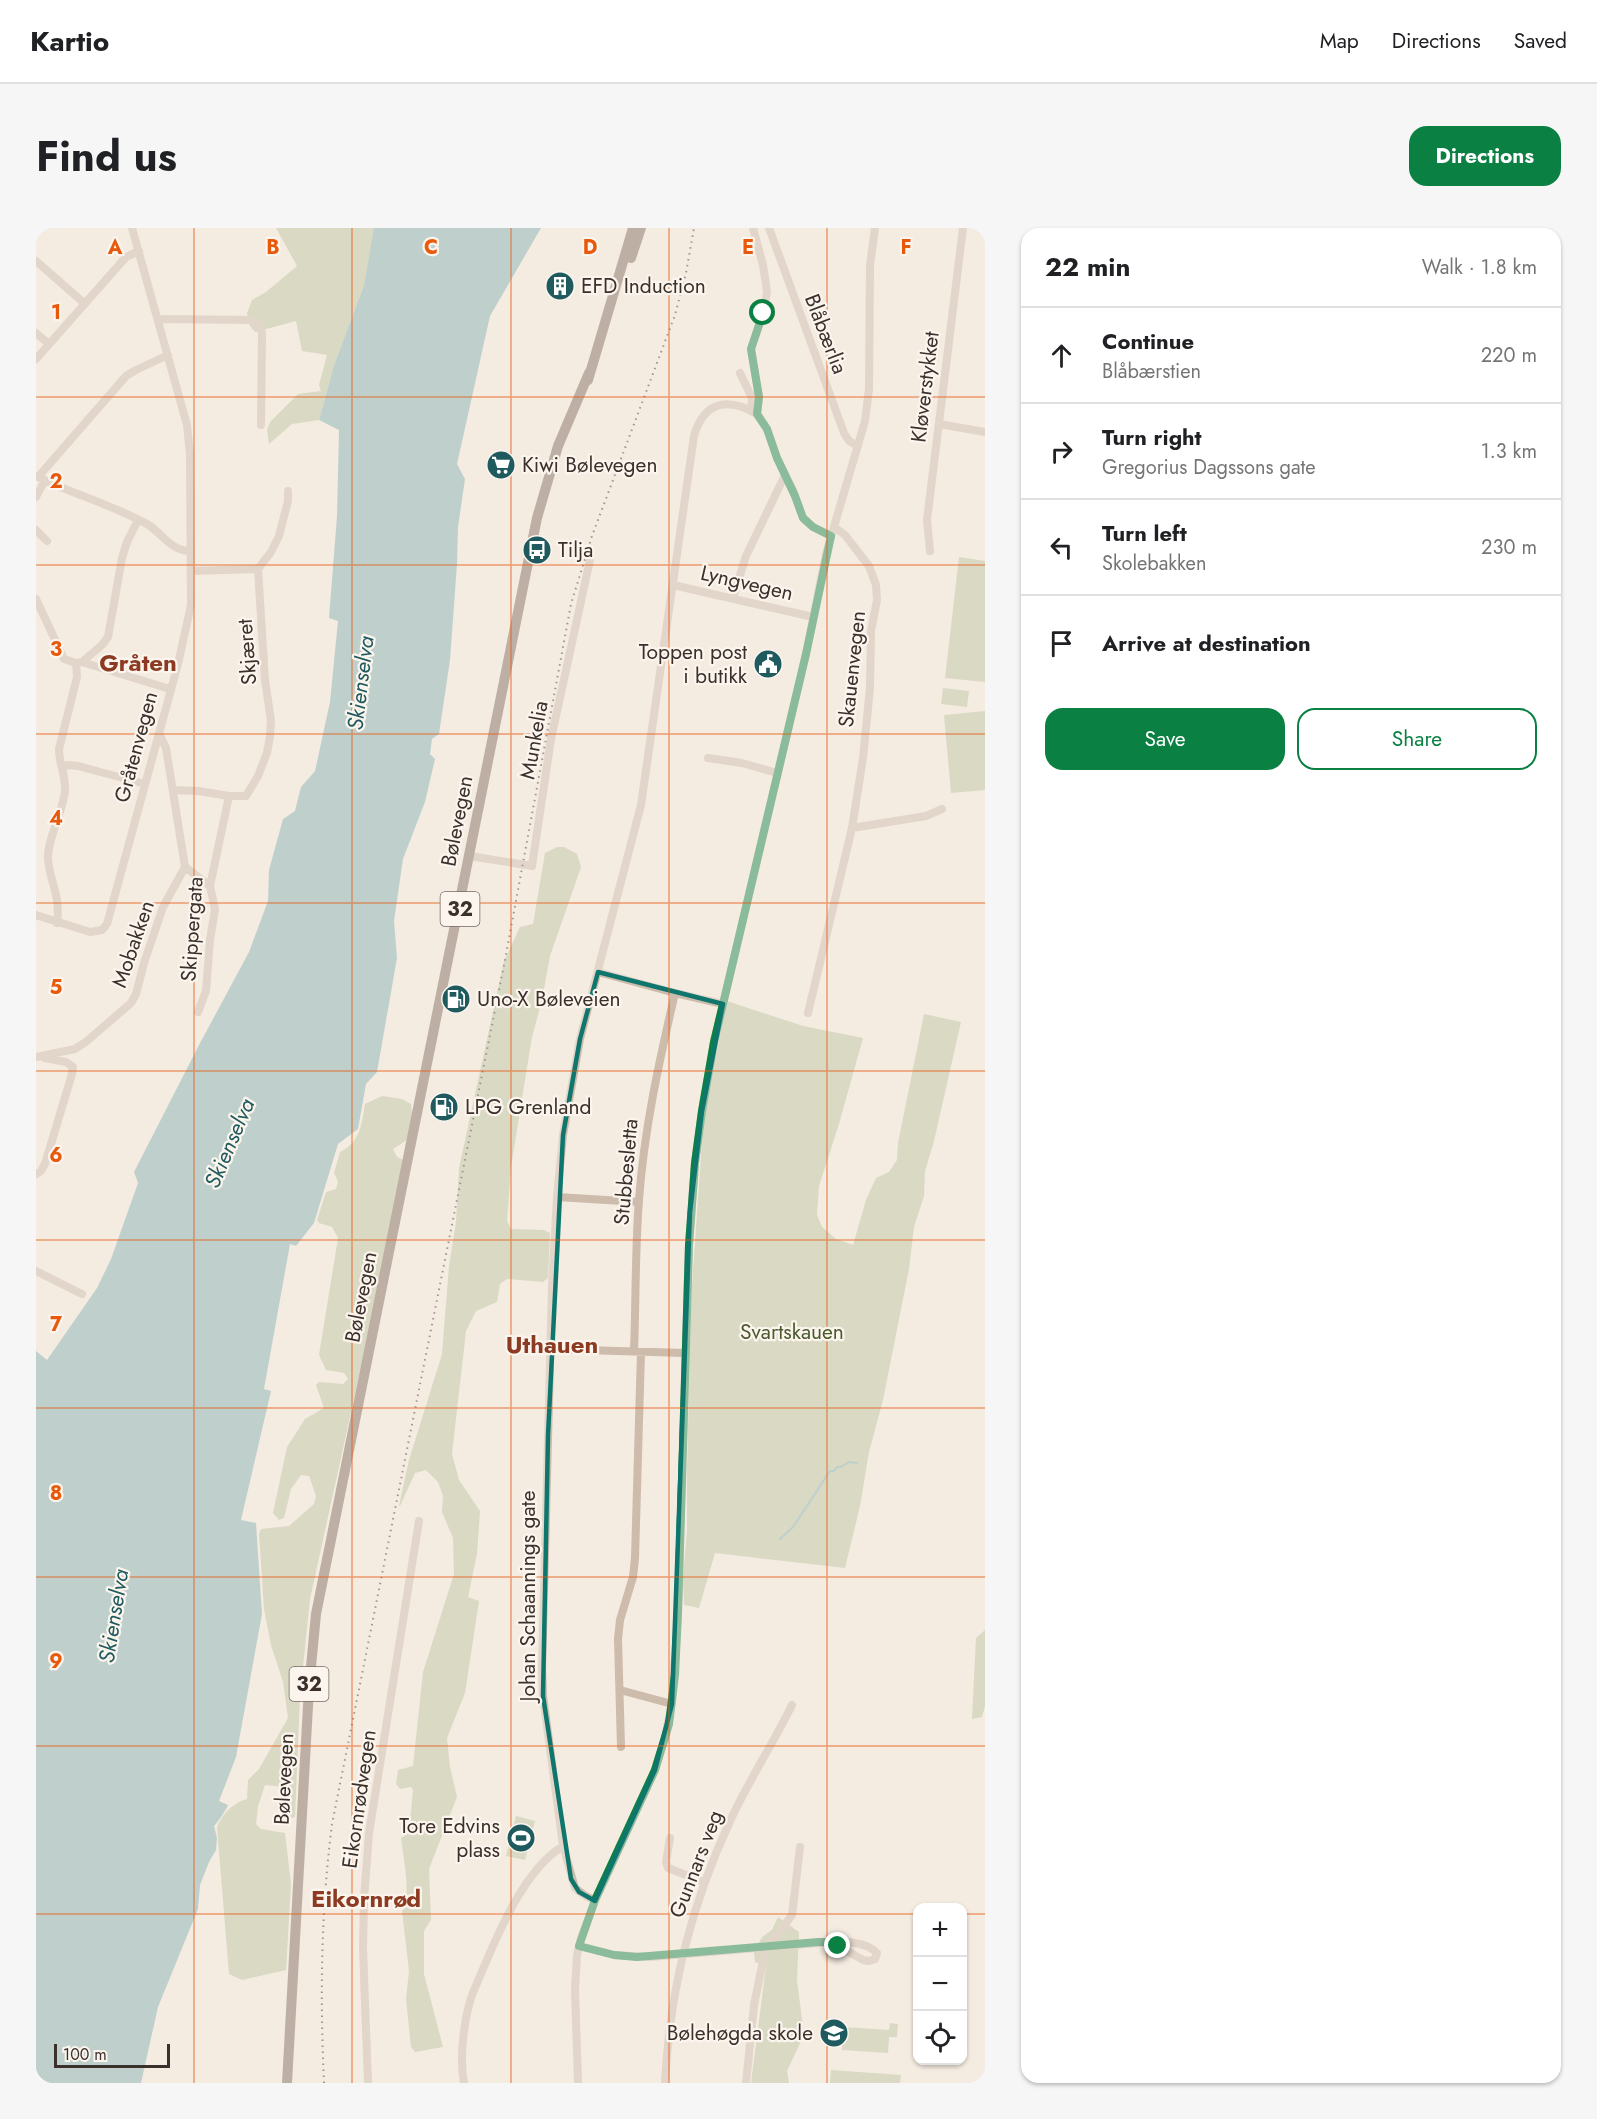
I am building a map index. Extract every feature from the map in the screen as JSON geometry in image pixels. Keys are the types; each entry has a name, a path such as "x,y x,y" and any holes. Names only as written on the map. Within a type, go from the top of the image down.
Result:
{"main road":[{"name":"Bølevegen","path":"287,2083 306,1728 316,1614 537,527 605,325 633,228"},
{"name":"Bølevegen","path":"605,325 615,305 641,228"}],"street":[{"name":"Gråtenvegen","path":"57,923 90,932 102,930 107,924 188,620 191,596 189,439 184,409 132,228"},
{"path":"753,228 763,265 767,292 763,313 751,349 759,397 754,412"},
{"name":"Blåbærlia","path":"769,228 844,433 849,441 858,446"},
{"path":"578,2083 575,1989 579,1946 595,1900 655,1770 672,1704 678,1613 689,1245 695,1163 704,1100 723,1004 806,654 832,531 865,421 869,389 870,265 875,228"},
{"name":"Kløverstykket","path":"930,550 927,520 963,228"},
{"path":"36,358 126,257 139,251"},
{"path":"36,261 84,303"},
{"path":"159,320 251,320 259,324 262,333 261,425"},
{"path":"36,333 49,344"},
{"path":"36,497 40,477 126,376 168,355"},
{"path":"740,373 753,398 754,412"},
{"name":"Johan Schaannings gate","path":"595,1900 575,1888 563,1846 543,1696 550,1349 557,1197 563,1135 580,1039 641,805 690,457 699,422 708,411 723,404 739,405 754,412"},
{"name":"Skauenvegen","path":"754,412 767,429 807,523 845,535 865,559 873,575 877,592 870,648 870,688 863,759 852,828 808,1013"},
{"path":"939,424 985,432"},
{"path":"733,598 746,556 785,475"},
{"path":"40,477 138,520 156,531 176,548 189,551"},
{"path":"191,571 258,569 271,552 279,536 288,501 288,491"},
{"path":"36,915 57,923 58,903 48,856 65,791 59,749 79,662 102,645 108,637 122,558 138,520"},
{"path":"36,530 47,541"},
{"name":"Munkelia","path":"470,856 532,866 551,740 590,560"},
{"name":"Skjæret","path":"229,796 242,797 249,794 267,753 270,736 271,721 265,680 258,569"},
{"name":"Lyngvegen","path":"673,585 813,617"},
{"path":"36,599 64,659 170,689"},
{"path":"159,732 166,748 185,867 210,886"},
{"path":"708,758 742,763 777,773"},
{"path":"63,768 68,765 78,766 145,784"},
{"path":"173,790 229,796"},
{"name":"Skippergata","path":"198,1012 206,992 210,940 216,909 210,886 229,796"},
{"path":"852,828 926,816 942,809"},
{"name":"Mobakken","path":"39,1057 75,1048 87,1041 131,1003 139,985 163,907 185,867"},
{"path":"598,972 723,1004"},
{"name":"Stubbesletta","path":"621,1747 618,1639 620,1620 633,1576 635,1558 639,1202 646,1133 655,1079 675,993"},
{"name":"Mobakken","path":"36,1174 42,1170 48,1155 73,1068 66,1062 39,1057"},
{"path":"557,1197 639,1202"},
{"path":"36,1271 82,1294"},
{"path":"550,1349 685,1353"},
{"name":"Eikornrødvegen","path":"368,2083 363,1949 369,1833 419,1521"},
{"path":"620,1690 672,1704"},
{"name":"Gunnars veg","path":"665,2083 668,2044 682,1954 704,1882 732,1817 792,1705"},
{"path":"670,1838 666,1862 668,1868 704,1882"},
{"path":"464,2083 462,2060 468,2005 472,1995 510,1911 540,1866 563,1846"},
{"path":"746,2083 754,2005 766,1946 792,1915 800,1847"},
{"path":"579,1946 614,1955 637,1957 766,1946 844,1941 869,1948 877,1953 875,1959 864,1960 831,1942"}],"highlighted area":[{"path":"598,972 723,1004 702,1111 690,1212 672,1704 655,1770 595,1901 579,1892 571,1879 543,1696 548,1435 563,1135 580,1039"}],"green space":[{"path":"276,228 374,228 374,232 364,285 334,365 319,420 292,424 269,444 267,430 270,422 298,394 321,391 319,385 327,355 302,351 296,321 255,332 250,326 247,313 252,300 266,292 297,266"},
{"path":"959,557 985,561 985,682 945,678"},
{"path":"943,688 969,691 967,707 941,704"},
{"path":"985,711 985,790 951,793 944,715"},
{"path":"557,847 564,847 577,854 581,867 550,956 532,1037 511,1167 507,1221 511,1229 544,1230 550,1233 548,1278 543,1282 507,1279 500,1284 497,1302 476,1311 466,1331 452,1454 459,1480 480,1511 477,1554 468,1597 479,1601 465,1693 447,1738 450,1767 457,1797 429,1869 431,1920 424,1931 424,1974 443,2047 415,2052 411,2047 406,1999 409,1971 402,1911 407,1887 401,1838 409,1832 413,1790 411,1787 400,1789 396,1784 398,1770 413,1766 423,1672 454,1574 453,1538 442,1512 443,1496 438,1482 426,1470 415,1473 399,1506 409,1460 442,1354 449,1266 456,1222 459,1168 504,961 520,927 533,924 545,853"},
{"name":"Svartskauen","path":"727,1001 803,1026 863,1038 819,1186 817,1215 822,1227 836,1239 853,1245 866,1200 876,1178 889,1172 897,1160 898,1143 924,1014 961,1022 925,1171 924,1196 914,1227 909,1269 883,1400 869,1452 860,1506 845,1568 715,1553 699,1608 684,1605 683,1578 687,1531 691,1301 704,1112"},
{"path":"382,1096 402,1099 411,1104 412,1113 407,1140 393,1149 397,1157 404,1160 310,1599 300,1696 295,1817 290,1818 286,1787 265,1785 258,1806 256,1824 261,1829 285,1833 291,1884 286,1970 242,1980 229,1974 217,1827 229,1809 247,1799 248,1780 259,1769 288,1718 283,1682 271,1645 264,1609 259,1534 261,1529 289,1526 314,1504 316,1496 309,1476 301,1475 291,1489 284,1518 279,1520 273,1513 287,1447 305,1419 324,1408 316,1385 319,1382 343,1384 348,1379 344,1373 326,1370 319,1355 338,1238 332,1227 319,1223 317,1220 326,1192 336,1189 338,1182 334,1173 340,1152 356,1138 365,1104"},
{"path":"985,1630 985,1706 982,1717 972,1719 976,1638"},
{"name":"Tore Edvins plass","path":"516,1816 535,1821 525,1860 506,1856"},
{"path":"778,1917 799,1932 797,1980 804,2035 787,2071 789,2083 751,2083 766,1966 755,1962 754,1953 762,1937 772,1930"},
{"path":"890,2023 898,2024 897,2037 889,2037 888,2053 842,2050 843,2027 889,2030"},
{"path":"831,2070 901,2075 900,2083 830,2083"}],"water":[{"name":"Skienselva","path":"374,228 541,228 490,316 457,464 465,479 458,527 450,660 439,734 432,739 430,754 435,759 425,802 403,859 394,921 397,958 377,1072 366,1084 358,1129 338,1144 314,1223 296,1246 290,1244 264,1389 271,1391 241,1520 256,1523 262,1614 236,1757 219,1801 228,1805 214,1826 217,1838 216,1850 200,1885 198,1909 158,2007 141,2083 36,2083 36,1351 47,1360 97,1288 111,1259 138,1183 134,1172 249,952 268,901 269,870 283,819 295,811 301,787 315,771 330,702 338,621 329,618 337,516 339,430 319,420 334,365 364,285"}],"waterway":[{"path":"780,1539 793,1527 830,1471 849,1462 857,1463"}],"railway":[{"path":"324,2083 322,1954 332,1824 505,960 571,604 592,536 675,315 694,228"}],"place":[{"name":"EFD Induction","path":"560,286"},
{"name":"Kiwi Bølevegen","path":"501,465"},
{"name":"Tilja","path":"537,550"},
{"name":"Toppen post i butikk","path":"768,664"},
{"name":"Uno-X Bøleveien","path":"456,999"},
{"name":"LPG Grenland","path":"444,1107"},
{"name":"Tore Edvins plass","path":"521,1838"},
{"name":"Bølehøgda skole","path":"834,2033"}],"district":[{"name":"Gråten","path":"138,663"},
{"name":"Uthauen","path":"552,1345"},
{"name":"Eikornrød","path":"366,1899"}],"route":[{"path":"763,313 751,349 759,397 757,414 767,429 803,518 813,527 831,536 806,654 714,1042 702,1111 690,1212 678,1613 675,1675 669,1724 655,1770 595,1900 579,1946 598,1952 637,1957 818,1942 831,1942 838,1946"}]}
